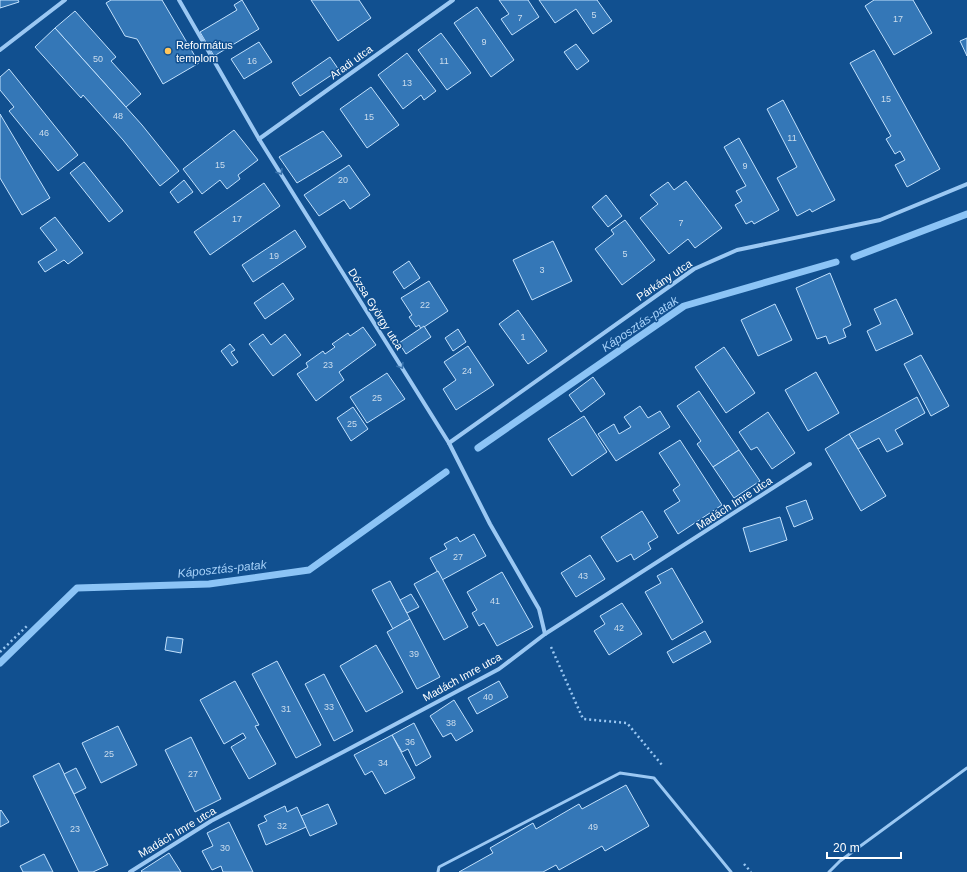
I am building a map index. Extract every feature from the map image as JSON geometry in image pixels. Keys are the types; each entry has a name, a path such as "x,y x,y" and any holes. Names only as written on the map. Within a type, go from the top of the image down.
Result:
{"street":[{"path":"0,50 65,0"},
{"name":"Dózsa György utca","path":"179,0 259,139 449,442 490,524 539,609 545,634"},
{"name":"Aradi utca","path":"259,139 453,0"},
{"name":"Párkány utca","path":"449,442 694,269 737,250 880,220 967,184"},
{"name":"Madách Imre utca","path":"130,872 211,821 499,669 545,634 810,464"}],"lane":[{"path":"829,872 840,861 967,768"},
{"path":"438,872 439,867 620,773 654,778 731,872"}],"path":[{"path":"0,652 27,626"},
{"path":"545,634 583,719"}],"building":[{"path":"0,0 18,0 19,2 0,8"},
{"name":"Református templom","path":"111,0 162,0 199,63 163,84 137,39 125,36 106,3"},
{"path":"242,0 259,29 214,56 200,32 237,10 234,5"},
{"path":"311,0 359,0 371,18 338,41"},
{"path":"499,0 528,0 539,17 512,35 501,19 509,14"},
{"path":"539,0 597,0 612,21 593,34 576,9 555,23"},
{"path":"874,0 913,0 932,33 894,55 865,6"},
{"path":"477,7 514,60 491,77 454,23"},
{"path":"75,11 116,57 111,61 141,94 126,107 55,28"},
{"path":"55,28 142,125 179,171 160,186 123,140 83,95 81,98 35,47"},
{"path":"441,33 471,73 447,90 418,50"},
{"path":"967,38 967,56 960,41"},
{"path":"259,42 272,62 244,79 231,59"},
{"path":"576,44 589,61 577,70 564,52"},
{"path":"874,50 940,169 907,187 895,165 905,160 900,151 895,154 886,139 891,136 850,63"},
{"path":"407,53 436,91 424,100 421,95 403,109 378,75"},
{"path":"330,57 339,70 300,96 292,83"},
{"path":"9,69 78,155 58,171 9,111 14,107 0,90 0,77"},
{"path":"371,87 399,125 367,148 340,109"},
{"path":"783,100 835,200 812,212 810,209 797,216 777,178 797,167 767,109"},
{"path":"0,114 50,198 22,215 0,178"},
{"path":"234,130 258,160 238,175 240,179 227,189 220,180 202,194 183,169"},
{"path":"323,131 342,156 297,183 279,157"},
{"path":"739,138 779,210 754,224 752,221 746,224 735,205 742,201 736,191 746,186 724,147"},
{"path":"84,162 123,211 109,222 70,173"},
{"path":"349,165 370,195 350,209 344,200 319,216 304,195"},
{"path":"184,180 193,192 178,203 170,192"},
{"path":"686,181 722,228 695,248 688,239 669,254 640,218 658,204 650,195 668,182 674,190"},
{"path":"264,183 280,206 210,255 194,232"},
{"path":"606,195 622,216 608,227 592,207"},
{"path":"55,217 83,253 68,264 64,260 45,272 38,262 57,250 40,228"},
{"path":"625,220 655,260 622,285 595,249 614,234 611,230"},
{"path":"295,230 306,247 253,282 242,265"},
{"path":"553,241 572,281 532,300 513,260"},
{"path":"409,261 420,278 404,289 393,272"},
{"path":"830,273 851,325 843,329 846,337 829,344 826,336 817,339 796,288"},
{"path":"429,281 448,311 421,329 419,325 416,327 409,317 412,315 401,298"},
{"path":"283,283 294,299 265,319 254,303"},
{"path":"896,299 913,334 876,351 867,331 881,324 874,309"},
{"path":"775,304 792,340 758,356 741,320"},
{"path":"518,310 547,351 528,364 499,324"},
{"path":"424,326 431,337 406,354 399,343"},
{"path":"363,327 376,345 339,372 344,380 316,401 297,374 308,367 306,363 323,351 325,354 335,347 332,344 348,333 350,336"},
{"path":"458,329 466,342 453,351 445,338"},
{"path":"263,334 271,345 285,334 301,355 273,376 249,344"},
{"path":"230,344 235,350 231,352 238,362 232,366 221,351"},
{"path":"468,346 494,385 456,410 443,389 456,380 444,362"},
{"path":"724,347 755,393 726,413 695,367"},
{"path":"921,355 949,406 931,416 904,364"},
{"path":"816,372 839,413 808,431 785,390"},
{"path":"387,373 405,399 367,423 350,397"},
{"path":"593,377 605,394 581,412 569,395"},
{"path":"699,391 739,450 713,467 697,444 701,441 677,406"},
{"path":"917,397 925,413 895,430 903,444 887,452 879,438 858,449 849,434"},
{"path":"640,406 648,418 660,411 670,427 616,461 598,434 614,424 619,434 631,427 624,417"},
{"path":"353,407 368,429 351,441 337,418"},
{"path":"768,412 795,453 772,469 757,447 751,450 739,432"},
{"path":"584,416 607,452 572,476 548,439"},
{"path":"849,434 886,496 861,511 825,449"},
{"path":"680,440 722,505 678,534 664,511 680,501 673,490 680,485 659,453"},
{"path":"739,450 760,481 734,498 713,467"},
{"path":"806,500 813,519 794,527 786,507"},
{"path":"642,511 658,537 648,543 651,549 634,560 631,554 617,562 601,537"},
{"path":"780,517 787,540 750,552 743,528"},
{"path":"474,534 486,556 442,580 430,558 447,549 444,544 457,537 460,542"},
{"path":"590,555 605,579 576,597 561,573"},
{"path":"672,568 703,622 672,640 645,592 661,583 657,576"},
{"path":"438,571 468,627 444,640 414,584"},
{"path":"502,572 533,627 497,646 484,623 479,626 472,613 477,610 467,592"},
{"path":"390,581 410,619 393,629 372,590"},
{"path":"411,594 419,607 407,613 400,600"},
{"path":"622,603 642,634 609,655 594,631 605,624 600,616"},
{"path":"410,619 440,677 417,689 387,632"},
{"path":"705,631 711,642 673,663 667,652"},
{"path":"167,637 183,639 181,653 165,650"},
{"path":"376,645 403,692 366,712 340,666"},
{"path":"277,661 321,745 296,758 252,674"},
{"path":"324,674 353,731 334,741 305,684"},
{"path":"235,681 259,725 255,726 276,764 249,779 231,747 246,738 243,733 224,744 200,700"},
{"path":"499,681 508,697 477,714 468,698"},
{"path":"454,700 473,731 456,741 451,733 443,737 430,716"},
{"path":"414,723 431,757 416,766 408,749 402,752 392,735"},
{"path":"118,726 137,765 101,783 82,743"},
{"path":"392,735 415,778 385,794 372,771 365,775 354,755"},
{"path":"191,737 221,799 195,812 165,750"},
{"path":"59,763 108,865 93,872 79,872 33,776"},
{"path":"76,768 86,788 74,794 64,774"},
{"path":"626,785 649,826 605,851 602,846 559,870 556,865 543,872 459,872 493,853 490,848 533,823 536,829 579,804 582,809"},
{"path":"328,804 337,824 310,836 301,816"},
{"path":"285,806 287,812 297,807 306,827 266,845 258,825 267,821 264,816"},
{"path":"1,810 9,822 0,827 0,811"},
{"path":"229,822 253,872 223,872 221,866 212,870 202,851 213,846 207,833"},
{"path":"169,853 181,872 141,871"},
{"path":"44,854 53,872 23,872 20,866"}],"waterway":[{"name":"Káposztás-patak","path":"854,257 967,214"},
{"name":"Káposztás-patak","path":"478,448 684,306 836,262"},
{"name":"Káposztás-patak","path":"0,663 77,588 209,584 309,570 446,472"}],"place":[{"name":"Református templom","path":"168,51"}]}
